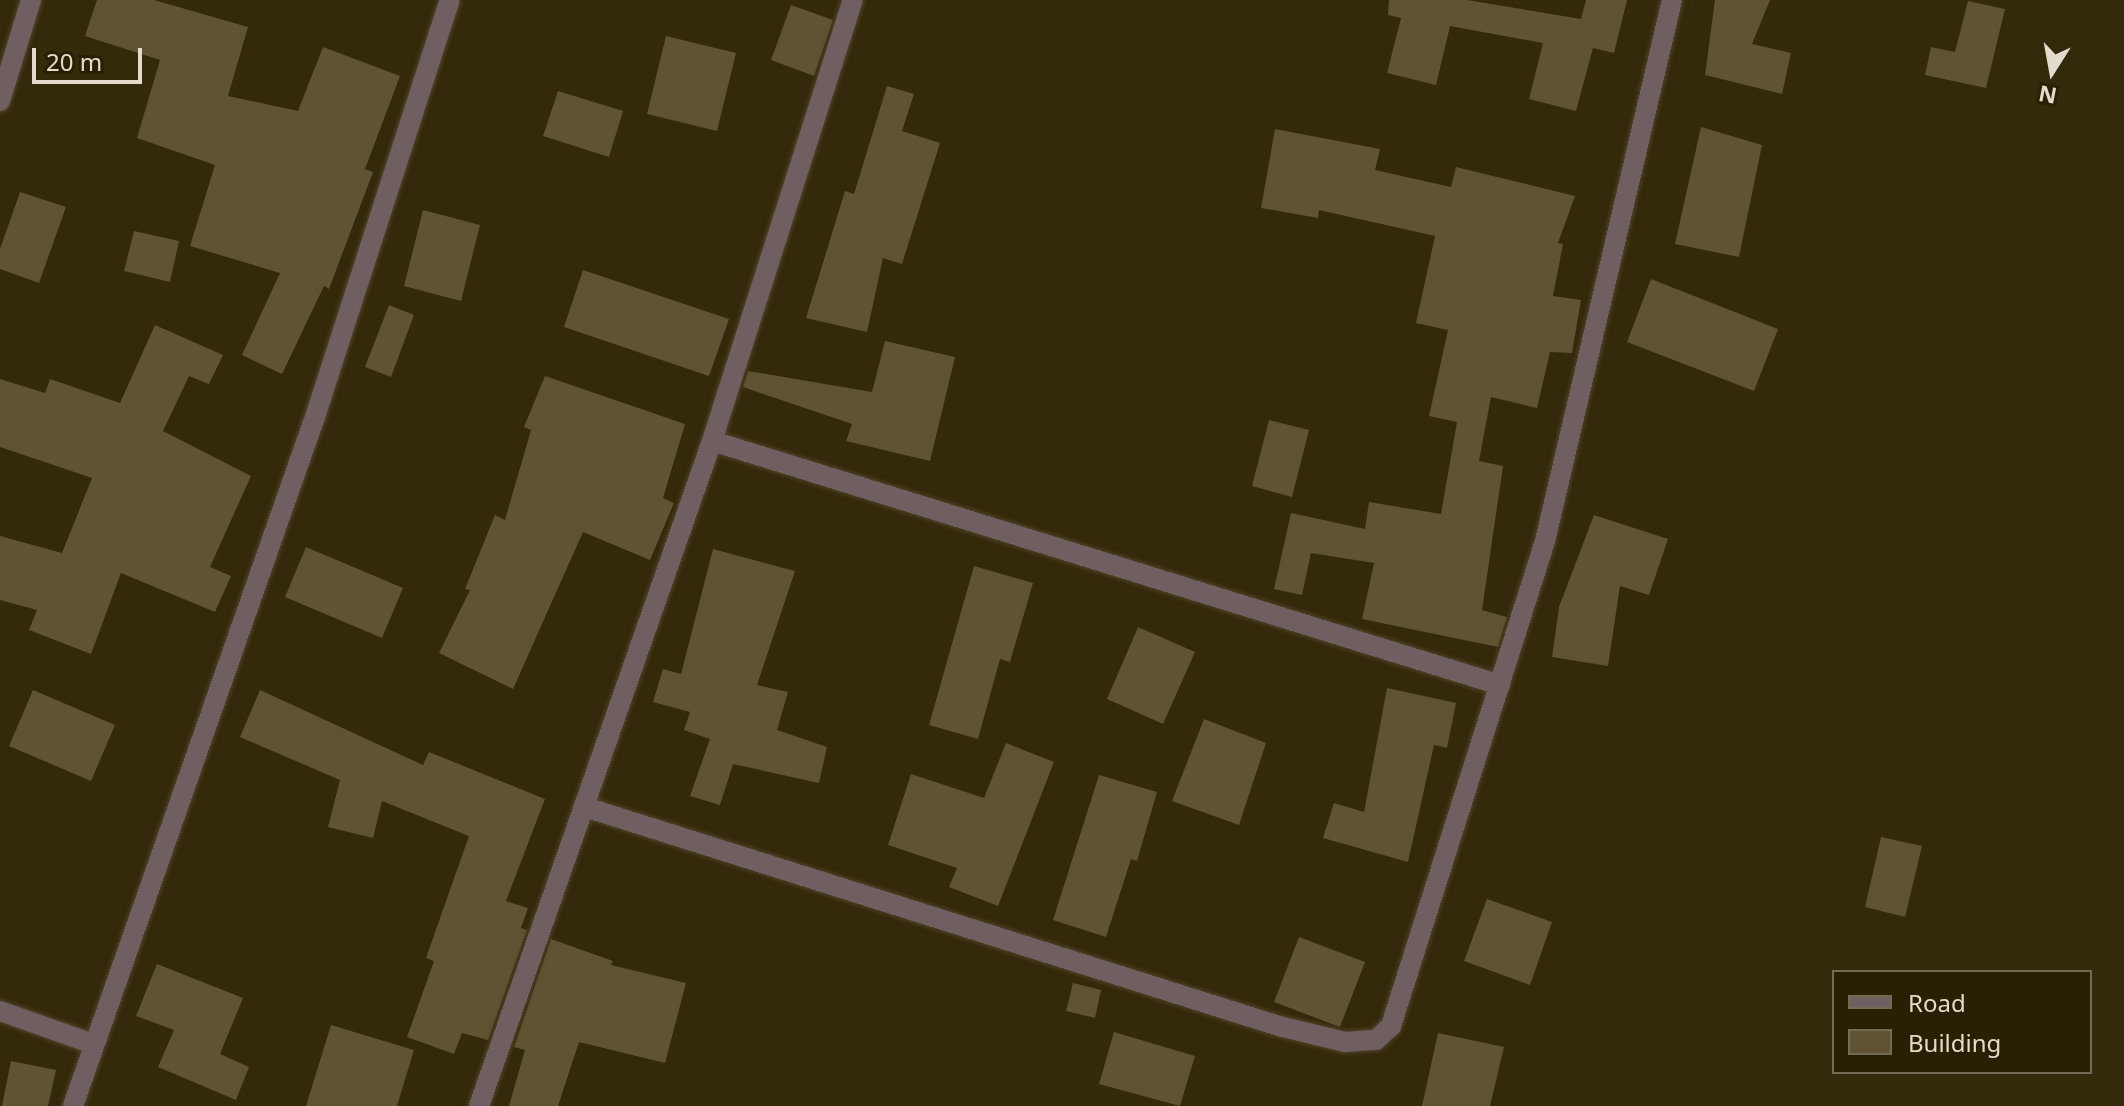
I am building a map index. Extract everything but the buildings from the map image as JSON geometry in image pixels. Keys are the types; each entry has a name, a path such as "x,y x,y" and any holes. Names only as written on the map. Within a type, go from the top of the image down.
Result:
{"street":[{"path":"0,101 31,0"},
{"path":"73,1106 315,417 450,0"},
{"path":"479,1106 588,808 712,441 853,0"},
{"path":"588,808 1279,1026 1345,1042 1376,1040 1391,1026 1545,541 1672,0"},
{"path":"712,441 1500,685"},
{"path":"0,1011 93,1044"}]}
